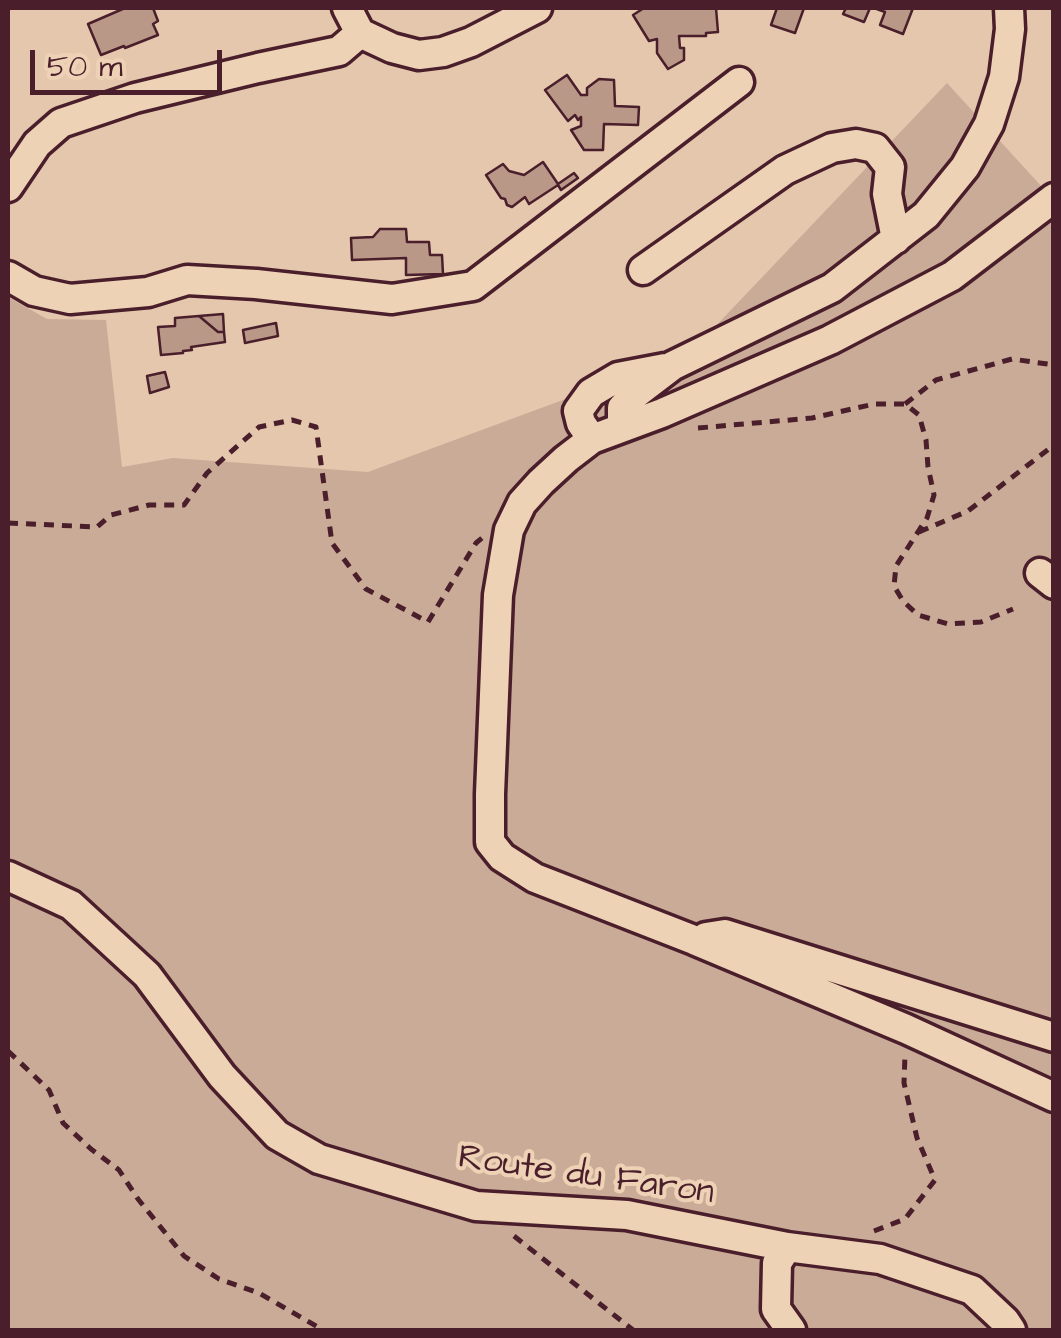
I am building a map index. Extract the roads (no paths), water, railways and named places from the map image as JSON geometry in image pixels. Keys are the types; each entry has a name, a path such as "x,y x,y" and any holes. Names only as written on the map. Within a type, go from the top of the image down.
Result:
{"street":[{"path":"347,8 360,33 392,48 420,55 471,42 537,8"},
{"path":"625,426 622,408 672,366 832,288 926,215 964,166 989,124 1004,76 1009,8"},
{"path":"8,188 37,144 61,123 135,98 339,52 360,33"},
{"path":"8,276 34,290 70,299 148,292 188,280 392,298 473,286 739,82"},
{"path":"643,270 785,170 832,148 856,144 875,148 890,167 886,194 896,240"},
{"path":"1054,198 952,276 830,340 592,439 540,482 508,530 498,595 490,794 490,842 502,857 535,878 906,1028 1054,1098"},
{"path":"592,439 578,411 591,393 618,377 672,366"},
{"name":"Route du Faron","path":"8,876 70,905 148,975 222,1076 277,1135 319,1159 476,1206 627,1215 787,1247 880,1259 972,1290 1011,1330"},
{"path":"694,940 725,934 1054,1037"},
{"path":"787,1247 776,1263 776,1308 791,1330"}]}
